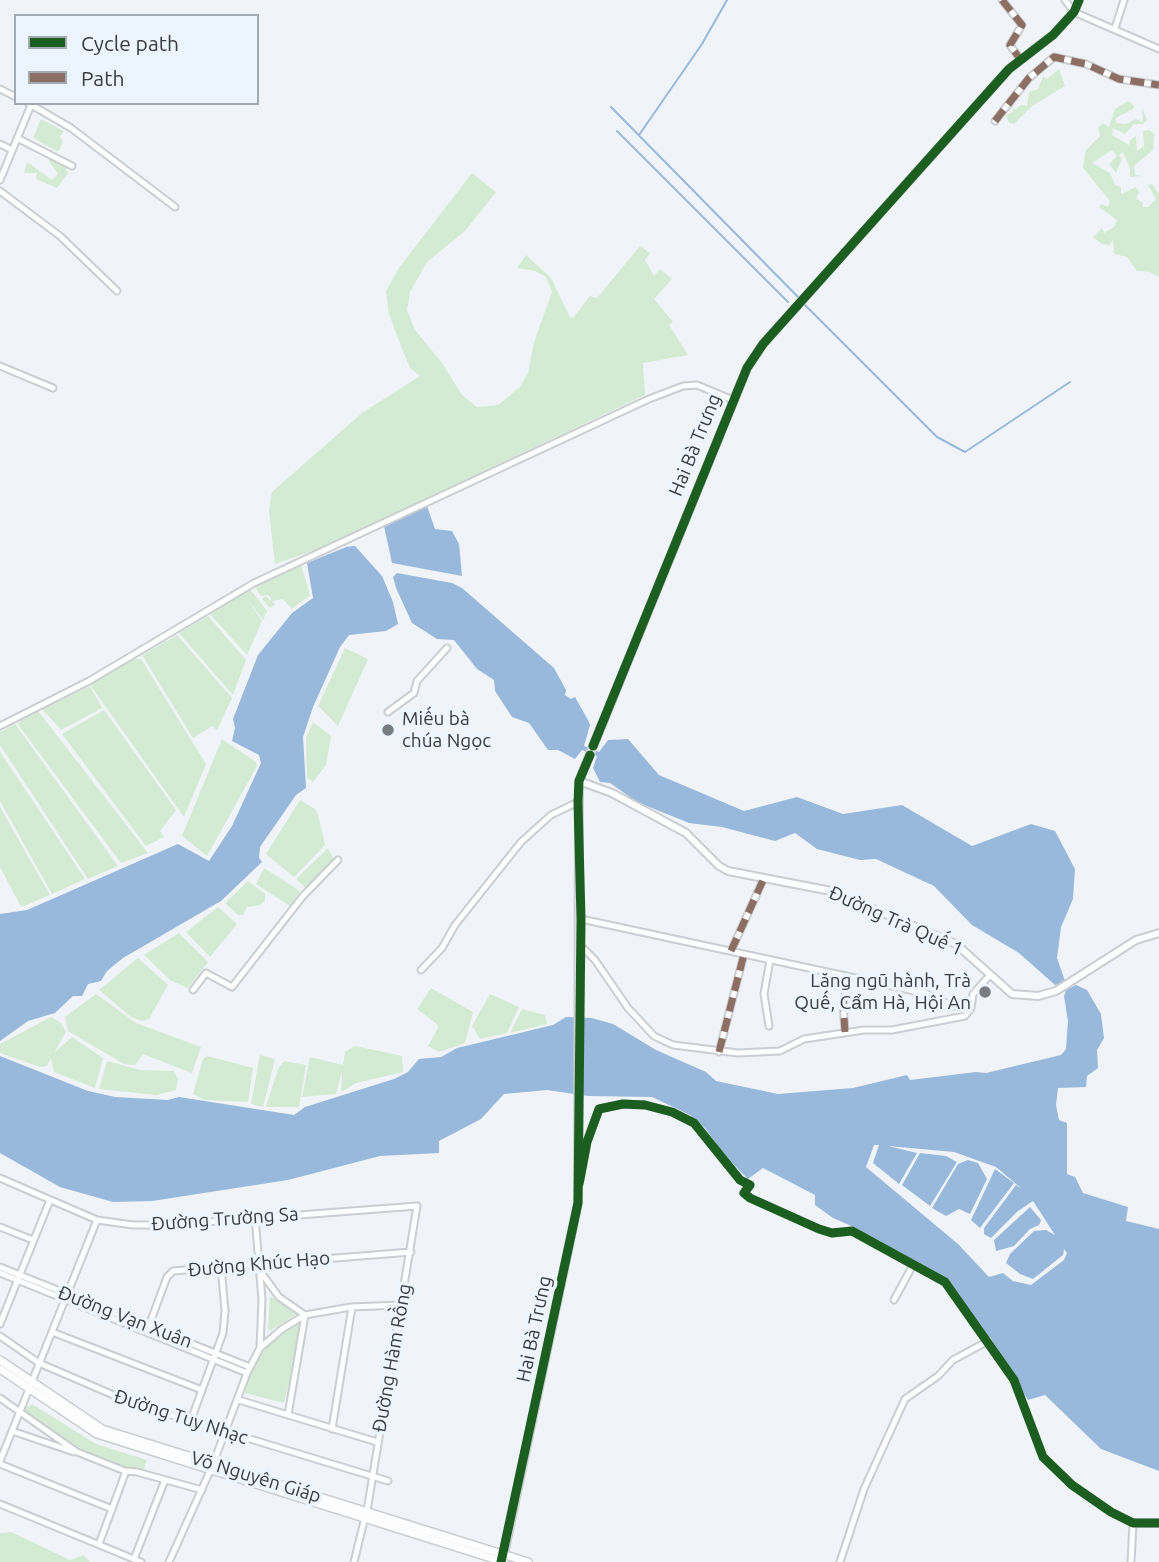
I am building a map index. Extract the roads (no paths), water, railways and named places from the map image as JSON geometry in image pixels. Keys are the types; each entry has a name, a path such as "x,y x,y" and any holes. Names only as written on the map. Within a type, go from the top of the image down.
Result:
{"main road":[{"name":"Võ Nguyên Giáp","path":"0,1360 30,1386"},
{"name":"Võ Nguyên Giáp","path":"0,1369 102,1429 211,1468 366,1514 502,1560 528,1562"}],"street":[{"path":"1065,0 1074,12 1115,28 1159,50"},
{"name":"Hai Bà Trưng","path":"502,1560 576,1216 580,1110 579,781 747,368 763,344 1020,59 1054,35 1074,12 1079,0"},
{"path":"1115,28 1124,0"},
{"path":"1005,1 1022,25 1010,45 1020,59"},
{"path":"995,121 1029,78 1054,57 1086,64 1119,79 1159,85"},
{"path":"0,180 3,166 29,105"},
{"path":"31,105 64,124 174,207"},
{"path":"17,138 72,166"},
{"path":"0,144 12,150"},
{"path":"0,191 60,236 117,291"},
{"path":"0,366 53,388"},
{"path":"0,726 89,681 254,583 649,399 683,386 697,385 733,400"},
{"path":"387,712 414,693 417,681 447,648"},
{"name":"Đường Trà Quế 1","path":"579,781 612,793 685,833 719,866 831,891 956,944 1012,995 1038,996 1056,991 1136,940 1159,933"},
{"path":"421,970 442,948 455,925 521,842 551,814 578,802"},
{"path":"193,989 206,974 232,987 303,896 338,860"},
{"path":"731,951 764,878"},
{"path":"581,919 927,994 953,1006 971,1008"},
{"path":"580,945 596,960 628,1008 654,1036 673,1045 719,1052 780,1051 804,1039 845,1032 892,1030 965,1016 971,1008 973,993 990,975"},
{"path":"719,1052 744,954"},
{"path":"769,1026 764,993 770,960"},
{"path":"845,1032 843,1003 849,977"},
{"path":"579,1184 587,1142 599,1109 634,1103 683,1117 702,1131 740,1180 750,1185 744,1193 750,1198 819,1229 832,1233 852,1231 913,1265 926,1269 953,1290 1019,1390 1031,1432 1043,1457 1083,1493 1133,1523 1158,1524"},
{"name":"Đường Trường Sa","path":"0,1178 97,1220 133,1225 168,1225 417,1206"},
{"path":"0,1324 50,1200"},
{"name":"Đường Hàm Rồng","path":"354,1562 366,1514 417,1206"},
{"path":"255,1217 260,1271 260,1348"},
{"path":"97,1220 0,1463 112,1509"},
{"path":"0,1227 33,1240"},
{"name":"Đường Khúc Hạo","path":"148,1328 167,1277 173,1271 411,1252"},
{"path":"894,1300 913,1265"},
{"path":"191,1420 217,1356 225,1320 221,1266"},
{"name":"Đường Vạn Xuân","path":"0,1267 18,1278"},
{"path":"260,1271 279,1297 305,1315"},
{"name":"Đường Vạn Xuân","path":"0,1273 148,1328 248,1370"},
{"path":"169,1562 202,1490 239,1400 248,1370 260,1348 282,1329 305,1315 352,1307 401,1305"},
{"path":"332,1429 352,1307"},
{"path":"288,1415 305,1315"},
{"path":"52,1332 202,1390"},
{"name":"Đường Tuy Nhạc","path":"0,1336 39,1363 132,1404 388,1481"},
{"path":"840,1562 860,1500 905,1399 938,1376 953,1360 988,1341"},
{"path":"0,1398 77,1452"},
{"path":"239,1400 377,1442"},
{"path":"12,1431 126,1471 202,1490"},
{"path":"99,1544 126,1471"},
{"path":"134,1559 165,1480"},
{"path":"0,1504 141,1562"},
{"path":"1131,1562 1133,1523"}],"water":[{"path":"427,506 435,529 452,531 459,544 462,576 392,563 384,526"},
{"path":"355,546 382,576 393,602 398,624 386,631 349,635 340,647 313,707 303,737 306,788 296,795 260,847 259,858 262,862 221,901 123,958 107,971 101,981 88,984 82,996 73,996 55,1013 28,1021 0,1041 0,914 27,910 178,844 209,861 232,826 261,763 259,755 232,741 235,728 233,719 258,655 292,613 313,598 307,563"},
{"path":"397,573 452,583 462,588 554,668 566,690 565,695 571,699 575,697 590,725 584,746 599,752 608,740 628,739 659,775 744,811 797,797 843,814 902,805 972,846 1031,824 1055,831 1075,869 1073,899 1061,927 1057,958 1066,984 1055,985 1019,953 972,925 934,886 876,859 860,860 817,849 795,833 775,841 722,827 689,823 637,802 610,783 600,782 593,768 597,756 582,750 575,759 558,750 548,750 529,723 512,717 495,691 494,680 477,669 454,640 437,639 412,623 396,588 393,577"},
{"path":"1076,985 1087,990 1101,1014 1104,1038 1097,1050 1098,1068 1087,1076 1086,1087 1058,1088 1056,1105 1059,1120 1067,1123 1067,1174 1075,1177 1083,1193 1128,1207 1126,1221 1159,1229 1159,1471 1101,1449 1045,1395 1028,1400 988,1337 945,1278 833,1218 815,1205 815,1195 763,1168 748,1179 725,1156 705,1128 690,1115 652,1097 588,1096 547,1090 504,1094 481,1119 439,1141 439,1153 380,1156 288,1180 152,1201 113,1202 60,1187 0,1153 0,1056 88,1091 115,1097 168,1100 179,1097 294,1115 305,1107 394,1079 408,1072 419,1059 441,1057 457,1048 553,1025 566,1017 592,1018 613,1024 656,1050 706,1072 716,1081 778,1094 853,1088 907,1075 910,1080 986,1073 1061,1055 1066,1049 1066,990","holes":["874,1145 879,1145 873,1163 899,1184 917,1153 888,1146 954,1152 996,1167 1022,1189 1016,1185 984,1228 984,1234 991,1238 1018,1211 1033,1201 1055,1235 1046,1230 1034,1231 1010,1254 1006,1263 1020,1274 1033,1279 1063,1255 1064,1249 1067,1253 1064,1260 1031,1285 1013,1281 1003,1273 989,1277 958,1244 866,1167"]},
{"path":"920,1153 946,1156 957,1162 930,1206 902,1185"},
{"path":"968,1160 978,1163 987,1179 970,1214 959,1209 946,1216 932,1208 958,1164"},
{"path":"995,1169 1014,1183 980,1228 971,1220"},
{"path":"1030,1207 1041,1220 1039,1225 1030,1229 1014,1246 996,1251 994,1240"}],"waterway":[{"path":"639,135 702,44 727,0"},
{"path":"611,107 800,299"},
{"path":"617,131 788,302"},
{"path":"803,303 937,437 965,452 1070,382"}],"place":[{"name":"Miếu bà chúa Ngọc","path":"388,730"},
{"name":"Lăng ngũ hành, Trà Quế, Cẩm Hà, Hội An","path":"985,992"}]}
